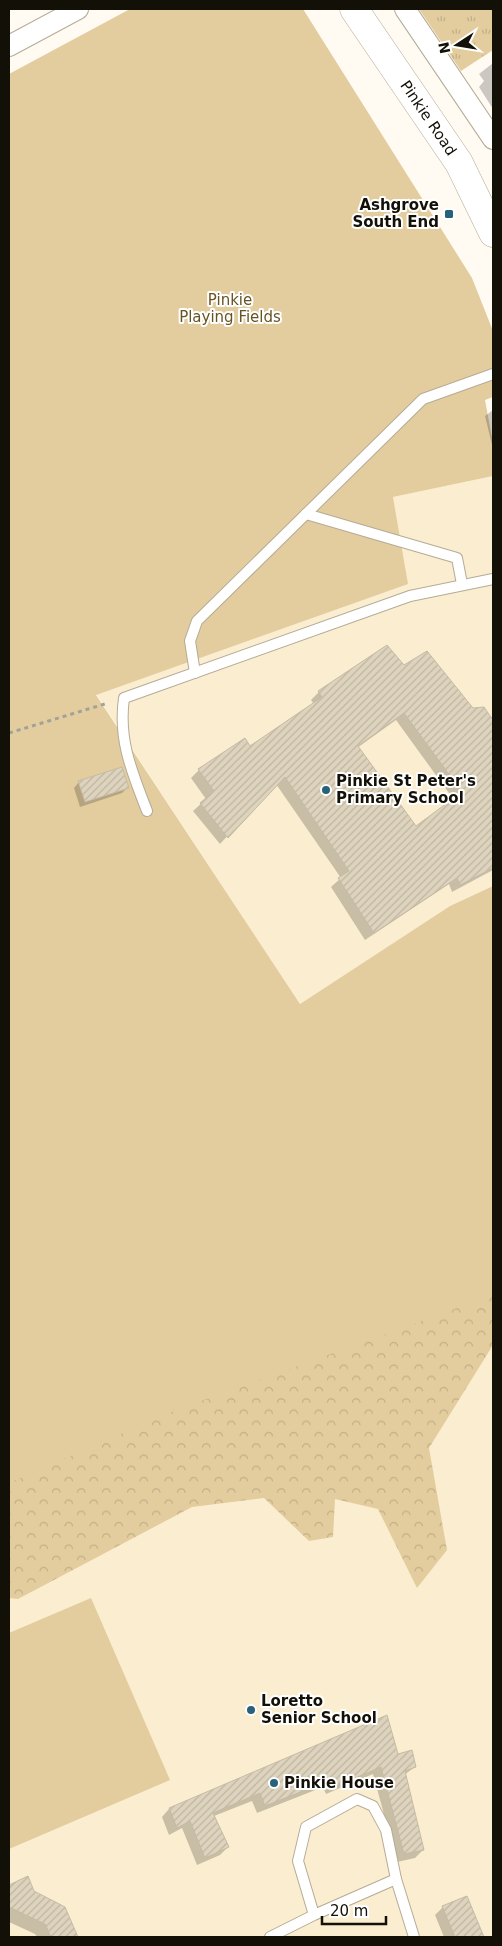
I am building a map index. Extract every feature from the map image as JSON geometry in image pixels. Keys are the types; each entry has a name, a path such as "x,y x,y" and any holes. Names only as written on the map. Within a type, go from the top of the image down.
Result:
{"main road":[{"name":"Pinkie Road","path":"354,9 458,163 493,233"}],"street":[{"path":"9,46 78,9"},
{"path":"406,9 493,139"}],"lane":[{"path":"195,673 190,641 197,622 423,400 493,374"},
{"path":"306,514 457,558 462,584"},
{"path":"147,811 126,754 121,720 124,698 410,596 493,579"},
{"path":"314,1915 298,1861 306,1826 357,1799 373,1806 386,1830 396,1879 414,1937"},
{"path":"270,1937 314,1915 396,1879"}],"path":[{"path":"9,734 124,698"}],"shaded area":[{"name":"Pinkie St Peter's Primary School","path":"493,476 493,886 450,906 300,1004 96,694 407,584 393,497"},
{"name":"Loretto Senior School","path":"493,1295 493,1937 9,1937 9,1483"}],"green space":[{"name":"Pinkie Playing Fields","path":"130,9 303,9 472,278 493,331 493,397 485,400 493,443 493,476 393,497 408,584 96,695 300,1004 450,906 493,886 493,1295 171,1412 9,1483 9,74"},
{"path":"419,9 493,9 493,50 461,71"},
{"path":"493,1284 493,1345 429,1448 447,1550 417,1588 378,1509 335,1499 333,1537 309,1541 264,1498 192,1507 18,1599 9,1598 9,1468"},
{"path":"91,1598 170,1780 9,1849 9,1633"}],"building":[{"path":"387,645 404,665 427,651 473,708 484,707 493,720 493,868 460,885 457,878 374,933 338,878 349,871 285,777 228,838 200,803 214,791 198,769 245,738 250,746 322,697 318,691","holes":["404,713 462,792 416,826 358,746"]},
{"path":"122,767 129,788 85,802 78,781"},
{"name":"Pinkie House","path":"387,1715 398,1754 412,1750 416,1767 405,1771 424,1850 404,1854 381,1767 334,1787 331,1780 265,1806 260,1793 213,1813 229,1847 205,1858 190,1821 177,1828 169,1808"},
{"path":"28,1876 34,1891 65,1907 78,1937 51,1937 45,1924 9,1907 9,1885"},
{"path":"467,1896 484,1937 455,1937 442,1906"}],"place":[{"name":"Ashgrove South End","path":"449,214"},
{"name":"Pinkie St Peter's Primary School","path":"326,790"},
{"name":"Loretto Senior School","path":"251,1710"},
{"name":"Pinkie House","path":"274,1783"}]}
